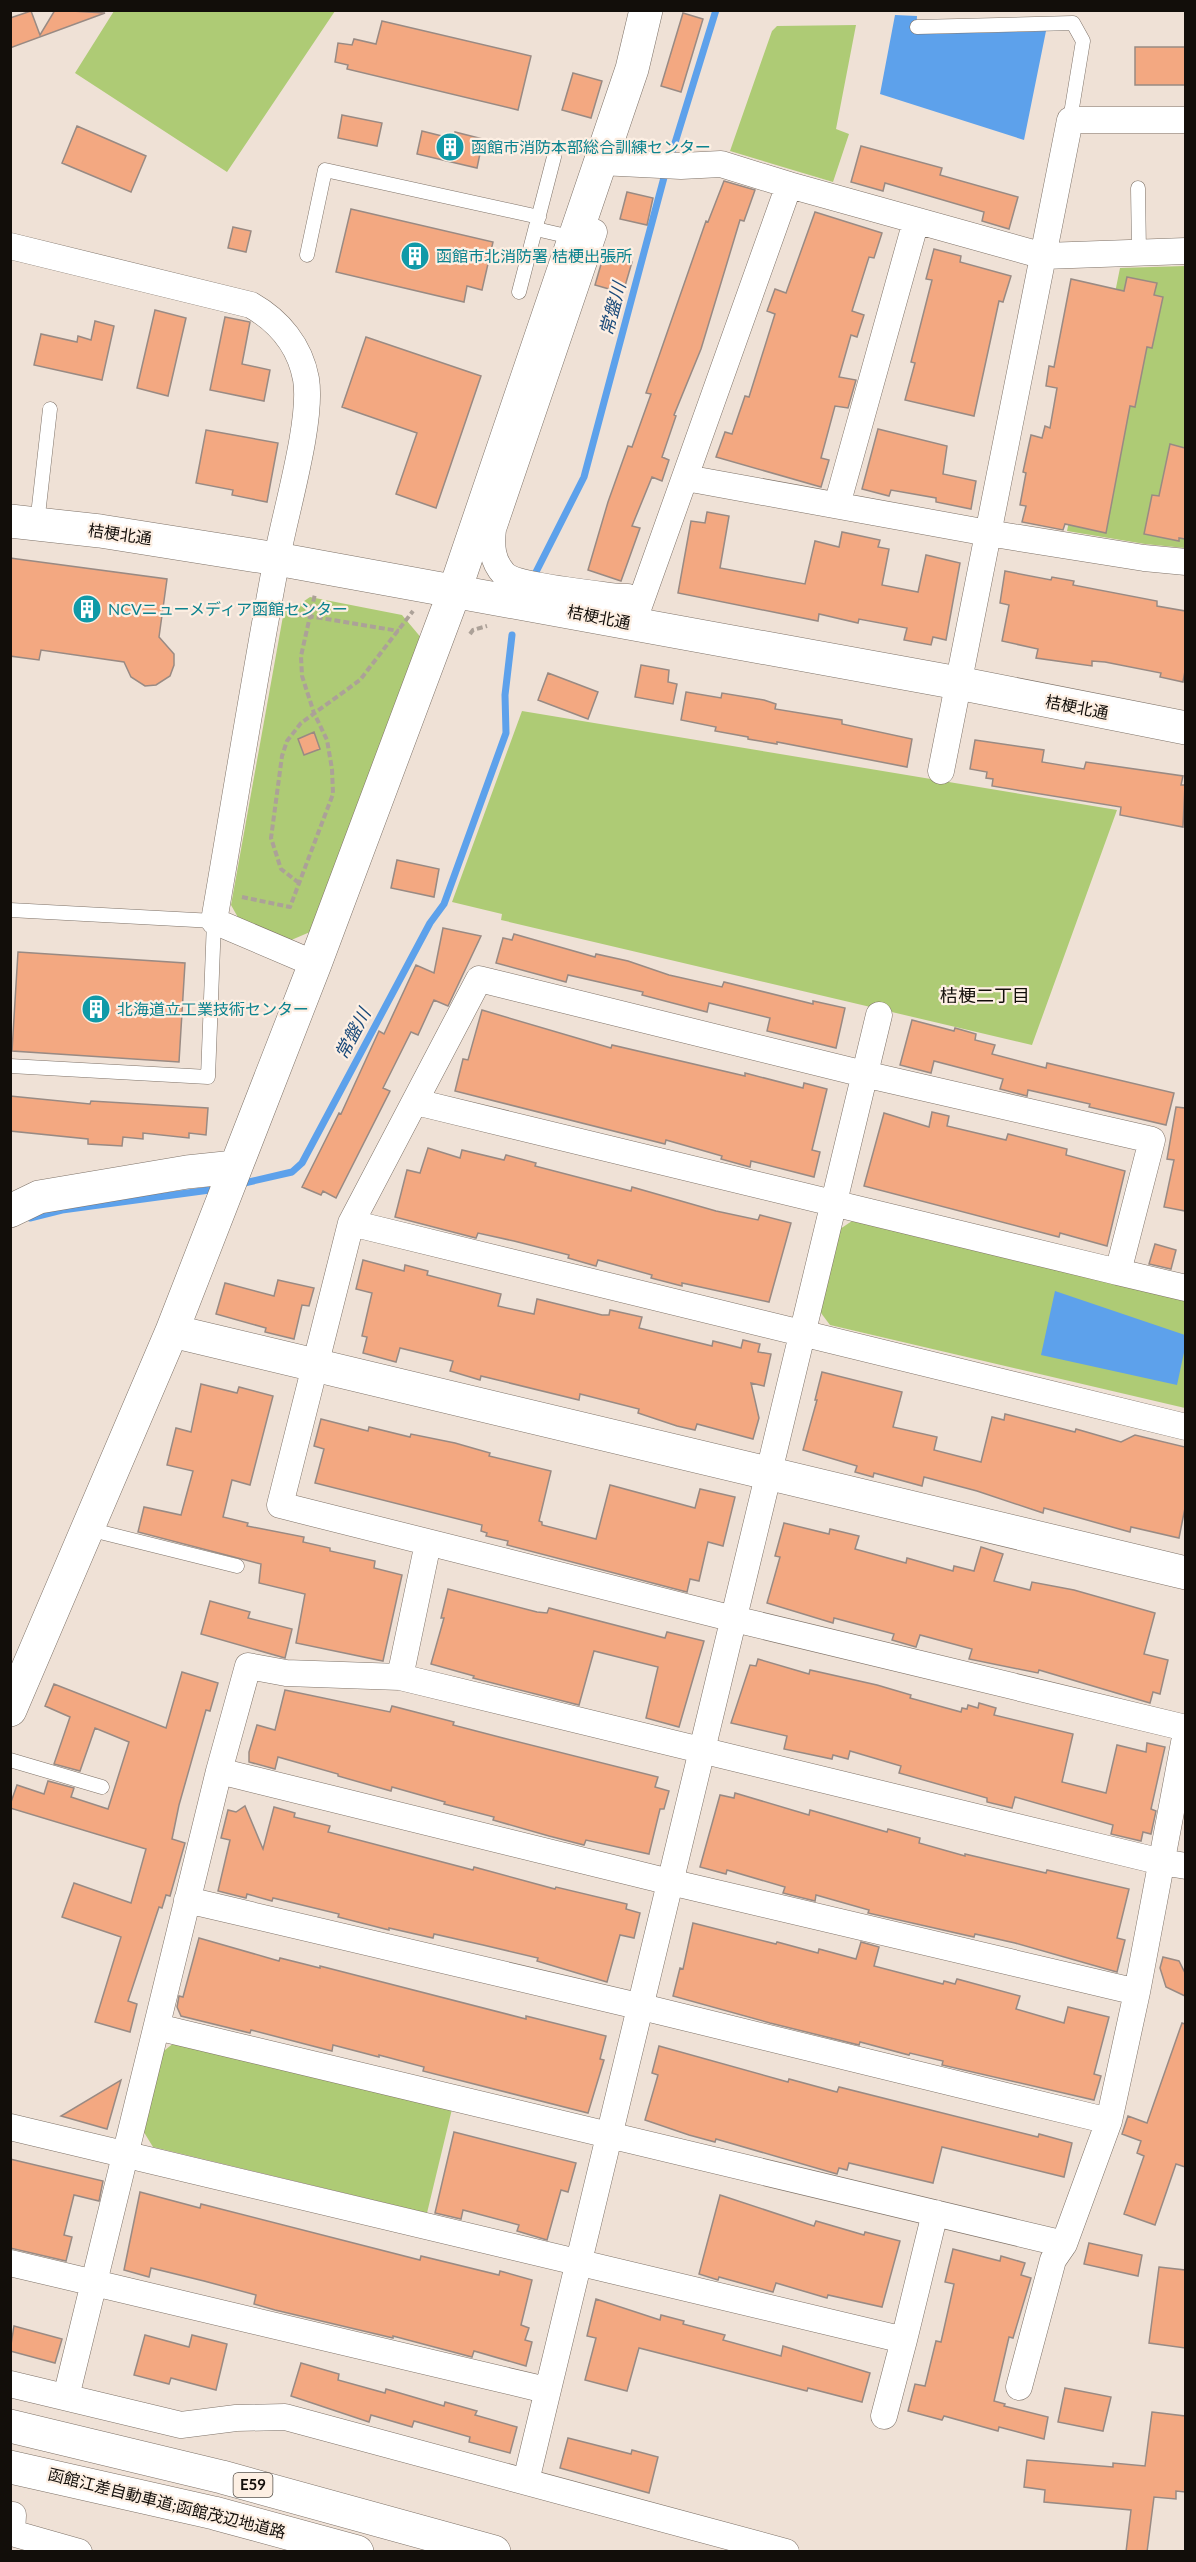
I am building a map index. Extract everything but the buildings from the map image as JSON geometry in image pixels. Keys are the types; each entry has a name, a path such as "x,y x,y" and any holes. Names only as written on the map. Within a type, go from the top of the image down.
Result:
{"main road":[{"path":"10,1710 172,1331 315,964 455,590 575,238 609,163 646,10"},
{"name":"桔梗北通","path":"24,522 277,558 455,590 631,610 958,683 1185,728"},
{"path":"10,1211 39,1197 187,1172 229,1183"},
{"path":"172,1331 1185,1573"},
{"name":"E59","path":"10,2426 222,2477 494,2552"},
{"name":"函館江差自動車道;函館茂辺地道路","path":"10,2467 203,2510 357,2552"}],"street":[{"path":"941,771 1070,120 1185,120"},
{"path":"789,185 686,478 631,610 619,597 512,579 496,562 491,547 493,530 609,163 670,166 721,164 1044,256 1185,251"},
{"path":"837,505 916,221"},
{"path":"10,246 237,300 263,312 284,331 300,360 306,380 307,403 277,558 213,921 315,964"},
{"path":"686,478 988,533 1144,558 1185,562"},
{"path":"1019,2387 1053,2260 1064,2244 1109,2121 1137,1992 1174,1864 1185,1730 280,1505 351,1223 479,980 864,1074 1152,1140 1118,1272"},
{"path":"526,2481 546,2390 642,2007 701,1749 879,1014"},
{"path":"416,1102 1185,1288"},
{"path":"351,1223 1185,1427"},
{"path":"400,1677 428,1543"},
{"path":"66,2397 219,1771 248,1666 286,1673 400,1677 1174,1864"},
{"path":"219,1771 670,1882 1137,1992"},
{"path":"187,1900 642,2007 1109,2121"},
{"path":"157,2027 1064,2244"},
{"path":"10,2127 904,2340"},
{"path":"884,2416 935,2213"},
{"path":"10,2263 546,2390"},
{"path":"10,2384 182,2425 236,2418 285,2417 786,2552"},
{"path":"11,2529 79,2552"}],"lane":[{"path":"917,27 1073,23 1083,41 1070,120"},
{"path":"519,292 554,157"},
{"path":"307,255 325,170 537,223 575,238"},
{"path":"1138,188 1139,252"},
{"path":"24,522 50,409"},
{"path":"10,910 213,921 208,1077 10,1066"},
{"path":"86,1528 237,1566"},
{"path":"10,1760 102,1787"}],"path":[{"path":"309,593 324,595"},
{"path":"242,885 240,897 290,907 333,794 327,740 314,713 302,676 301,656 312,617 315,593"},
{"path":"286,624 289,606"},
{"path":"299,883 281,869 271,838 282,756 287,741 301,723 360,680 414,612 406,610"},
{"path":"288,613 399,631"}],"green space":[{"path":"114,11 335,11 227,172 75,73"},
{"path":"856,25 836,129 849,134 833,182 730,151 772,31 777,26"},
{"path":"1185,266 1185,548 1067,531 1120,268"},
{"path":"310,597 402,615 423,640 310,932 289,941 240,921 231,905 285,605 294,608"},
{"path":"522,711 1117,810 1032,1045 501,920 502,914 452,902"},
{"path":"852,1221 1185,1298 1185,1408 830,1325 818,1309 837,1231"},
{"path":"175,2042 452,2109 427,2213 153,2147 142,2129 160,2054"}],"water":[{"path":"895,15 917,16 916,34 1046,31 1024,140 880,94"},
{"path":"1055,1291 1185,1335 1185,1348 1177,1385 1041,1355"}],"waterway":[{"name":"常盤川","path":"670,159 716,10"},
{"name":"常盤川","path":"535,574 584,477 666,170"},
{"name":"常盤川","path":"240,1184 292,1172 302,1163 430,923 444,904 506,733 505,695 512,635"},
{"name":"常盤川","path":"30,1218 62,1210 217,1189"}],"place":[{"name":"函館市消防本部総合訓練センター","path":"450,147"},
{"name":"函館市北消防署 桔梗出張所","path":"415,256"},
{"name":"NCVニューメディア函館センター","path":"87,609"},
{"name":"北海道立工業技術センター","path":"96,1009"}],"district":[{"name":"桔梗二丁目","path":"985,996"}]}
